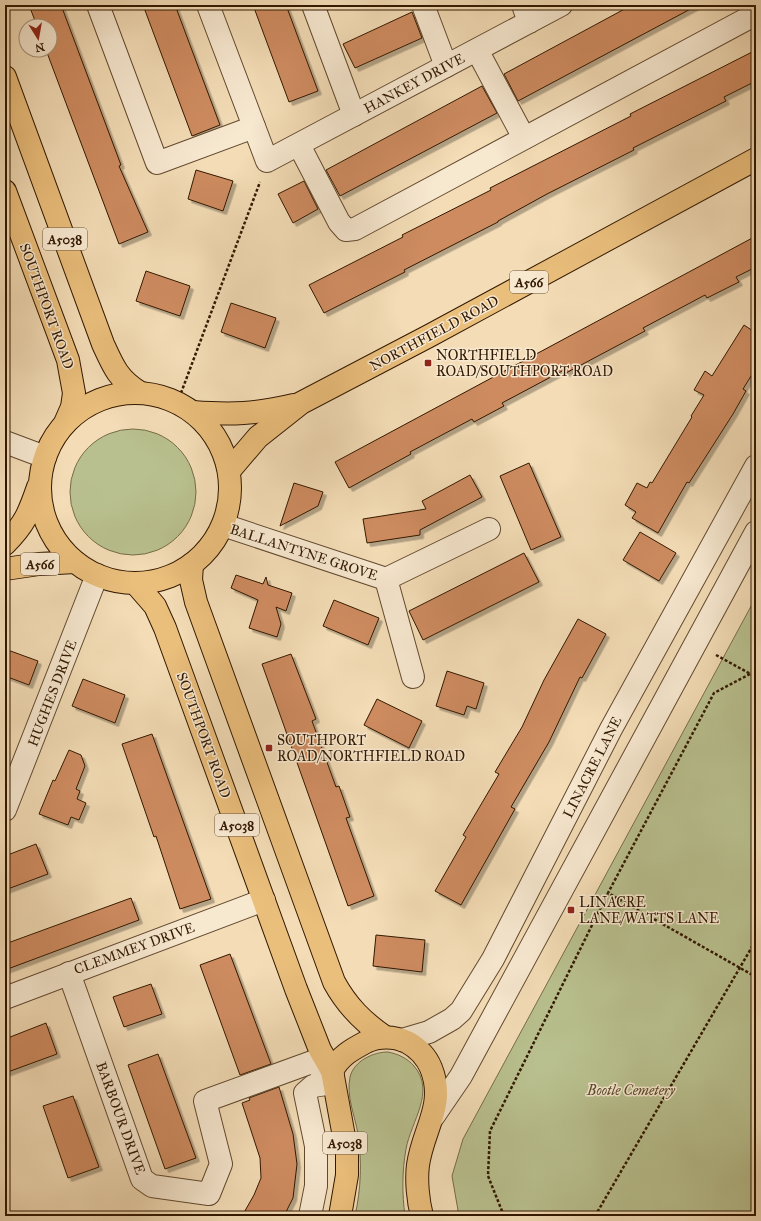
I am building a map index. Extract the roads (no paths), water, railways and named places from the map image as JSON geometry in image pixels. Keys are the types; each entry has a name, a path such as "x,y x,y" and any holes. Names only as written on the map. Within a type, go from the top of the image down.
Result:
{"main road":[{"name":"A5038","path":"5,77 103,344 116,373 125,383 139,392"},
{"name":"NORTHFIELD ROAD","path":"229,471 258,437 301,403 430,336 756,159"},
{"name":"SOUTHPORT ROAD","path":"5,191 68,360 74,393 72,407 65,423"},
{"path":"139,392 159,395 185,407 210,428 222,449 229,471 230,489 228,508 223,525 215,540 204,553 192,564 165,578 135,583 116,581 98,575 75,562 60,546 48,527 41,506 40,484 45,457 54,437 65,423 80,410 98,400 118,394 139,392"},
{"name":"NORTHFIELD ROAD","path":"185,407 225,415 262,413 301,403"},
{"name":"A566","path":"5,544 18,531 28,516 40,484"},
{"name":"A566","path":"5,569 39,564 75,562"},
{"name":"A5038","path":"192,564 191,580 196,602 334,982 352,1010 365,1022 394,1038 413,1046 422,1054 432,1070 437,1099 418,1165 418,1190 422,1216"},
{"name":"SOUTHPORT ROAD","path":"135,583 155,606 165,628 320,1050 333,1077"},
{"path":"333,1077 337,1062 346,1053 368,1041 394,1038"},
{"name":"A5038","path":"333,1077 346,1153 346,1182 340,1216"}],"street":[{"path":"98,5 156,163 254,127 208,5"},
{"path":"313,5 354,115"},
{"path":"423,5 446,66"},
{"name":"HANKEY DRIVE","path":"254,127 268,161 477,50 526,14 561,5"},
{"path":"298,144 339,222 346,230 355,228 756,14"},
{"path":"477,50 524,138"},
{"path":"5,442 45,457"},
{"name":"LINACRE LANE","path":"394,1038 429,1032 452,1019 461,1011 489,965 611,729 756,466"},
{"name":"BALLANTYNE GROVE","path":"223,525 386,580 489,529"},
{"path":"433,1117 461,1076 756,532"},
{"name":"HUGHES DRIVE","path":"5,810 98,575"},
{"name":"BALLANTYNE GROVE","path":"386,580 413,677"},
{"name":"CLEMMEY DRIVE","path":"5,998 264,900"},
{"name":"BARBOUR DRIVE","path":"69,973 142,1179 152,1186 208,1194 221,1164 205,1101 312,1062 333,1077"},
{"path":"310,1216 316,1186 316,1146 305,1093 313,1086 333,1077"}],"place":[{"name":"NORTHFIELD ROAD/SOUTHPORT ROAD","path":"428,363"},
{"name":"SOUTHPORT ROAD/NORTHFIELD ROAD","path":"269,748"},
{"name":"LINACRE LANE/WATTS LANE","path":"571,910"}],"park label":[{"name":"Bootle Cemetery","path":"631,1090"}]}
